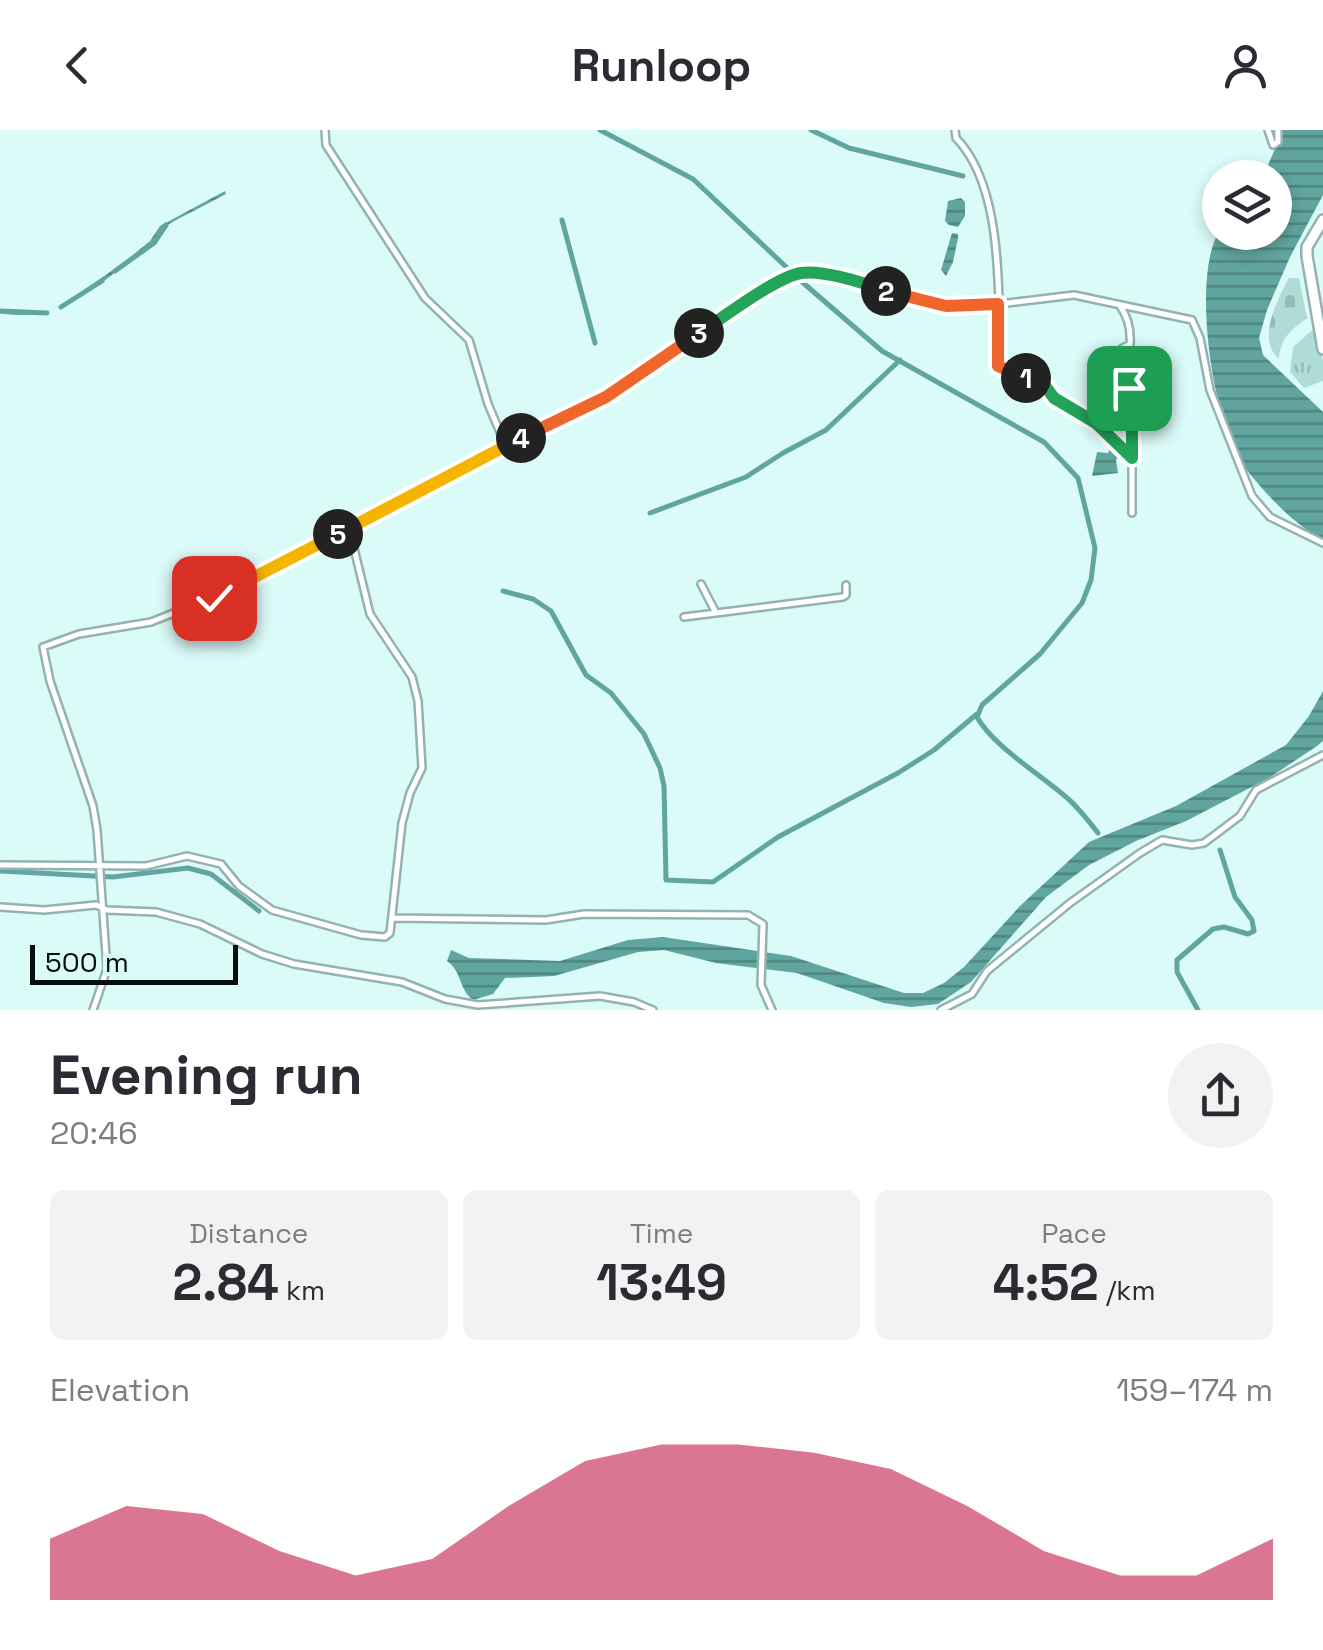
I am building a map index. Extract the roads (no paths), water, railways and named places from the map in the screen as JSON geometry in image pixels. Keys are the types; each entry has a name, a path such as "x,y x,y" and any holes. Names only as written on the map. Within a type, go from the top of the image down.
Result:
{"main road":[{"path":"1323,220 1319,236 1307,247 1323,348"}],"street":[{"path":"325,130 326,145 424,298 469,340 505,444"},
{"path":"955,130 956,138 966,148 995,230 998,366 1046,387 1054,398 1102,427 1132,458"},
{"path":"1268,130 1273,145 1278,142 1278,130"},
{"path":"94,1010 107,969 103,883 93,806 50,681 43,647 79,634 150,622 214,598 505,444 606,397 766,289 800,273 857,280 902,297 946,306 1074,295 1193,321 1210,390 1252,496 1270,517 1323,542"},
{"path":"1118,304 1127,318 1131,339 1122,348 1132,402 1132,513"},
{"path":"0,866 101,869 146,866 187,856 221,864 239,886 272,910 362,935 390,933 402,824 422,768 418,700 412,677 370,614 349,528"},
{"path":"701,584 716,613"},
{"path":"684,617 843,597 846,585"},
{"path":"941,1010 972,994 987,971 1140,853 1162,840 1204,843 1240,816 1256,790 1323,755"},
{"path":"0,906 44,910 96,905 156,912 184,919 294,964 402,982 445,999 478,1005 600,996 653,1010"},
{"path":"392,918 546,920 584,914 748,915 764,924 761,979 772,1010"}],"water":[{"path":"1283,130 1323,130 1323,195 1290,257 1259,338 1263,355 1323,412 1323,540 1290,517 1245,468 1223,420 1209,350 1206,314 1211,250 1292,250 1292,160 1270,160"},
{"path":"225,191 226,194 164,227 151,242 99,285 59,307 123,263 150,241 160,226"},
{"path":"961,198 965,202 965,216 958,227 949,225 945,221 948,201"},
{"path":"952,233 958,234 958,238 946,276 941,270"},
{"path":"1116,445 1121,451 1116,460 1118,473 1092,476 1097,452 1108,453"},
{"path":"1323,691 1323,741 1317,746 1269,778 1089,865 1046,897 971,982 938,1004 911,1007 884,1003 797,973 716,963 664,950 638,952 554,976 505,978 493,994 473,1000 447,961 451,950 469,958 560,961 628,940 663,937 791,956 904,993 923,993 964,967 1020,906 1089,842 1176,806 1286,745"}],"waterway":[{"path":"600,130 693,179 882,351 1044,442 1078,478 1095,548 1091,580 1082,603 1040,654 982,705 977,717 1006,749 1070,801 1098,833"},
{"path":"811,130 849,148 963,176"},
{"path":"562,220 595,343"},
{"path":"115,271 154,243 166,225"},
{"path":"61,307 102,281"},
{"path":"0,311 47,313"},
{"path":"650,513 746,477 826,430 900,360"},
{"path":"503,591 533,599 551,611 586,675 611,693 644,734 664,786 666,880 713,882 778,837 898,773 934,750 977,714"},
{"path":"1198,1010 1177,972 1177,960 1213,929 1224,927 1248,934 1254,931 1252,920 1235,897 1220,850"},
{"path":"0,871 113,877 188,868 211,874 259,911"}]}
